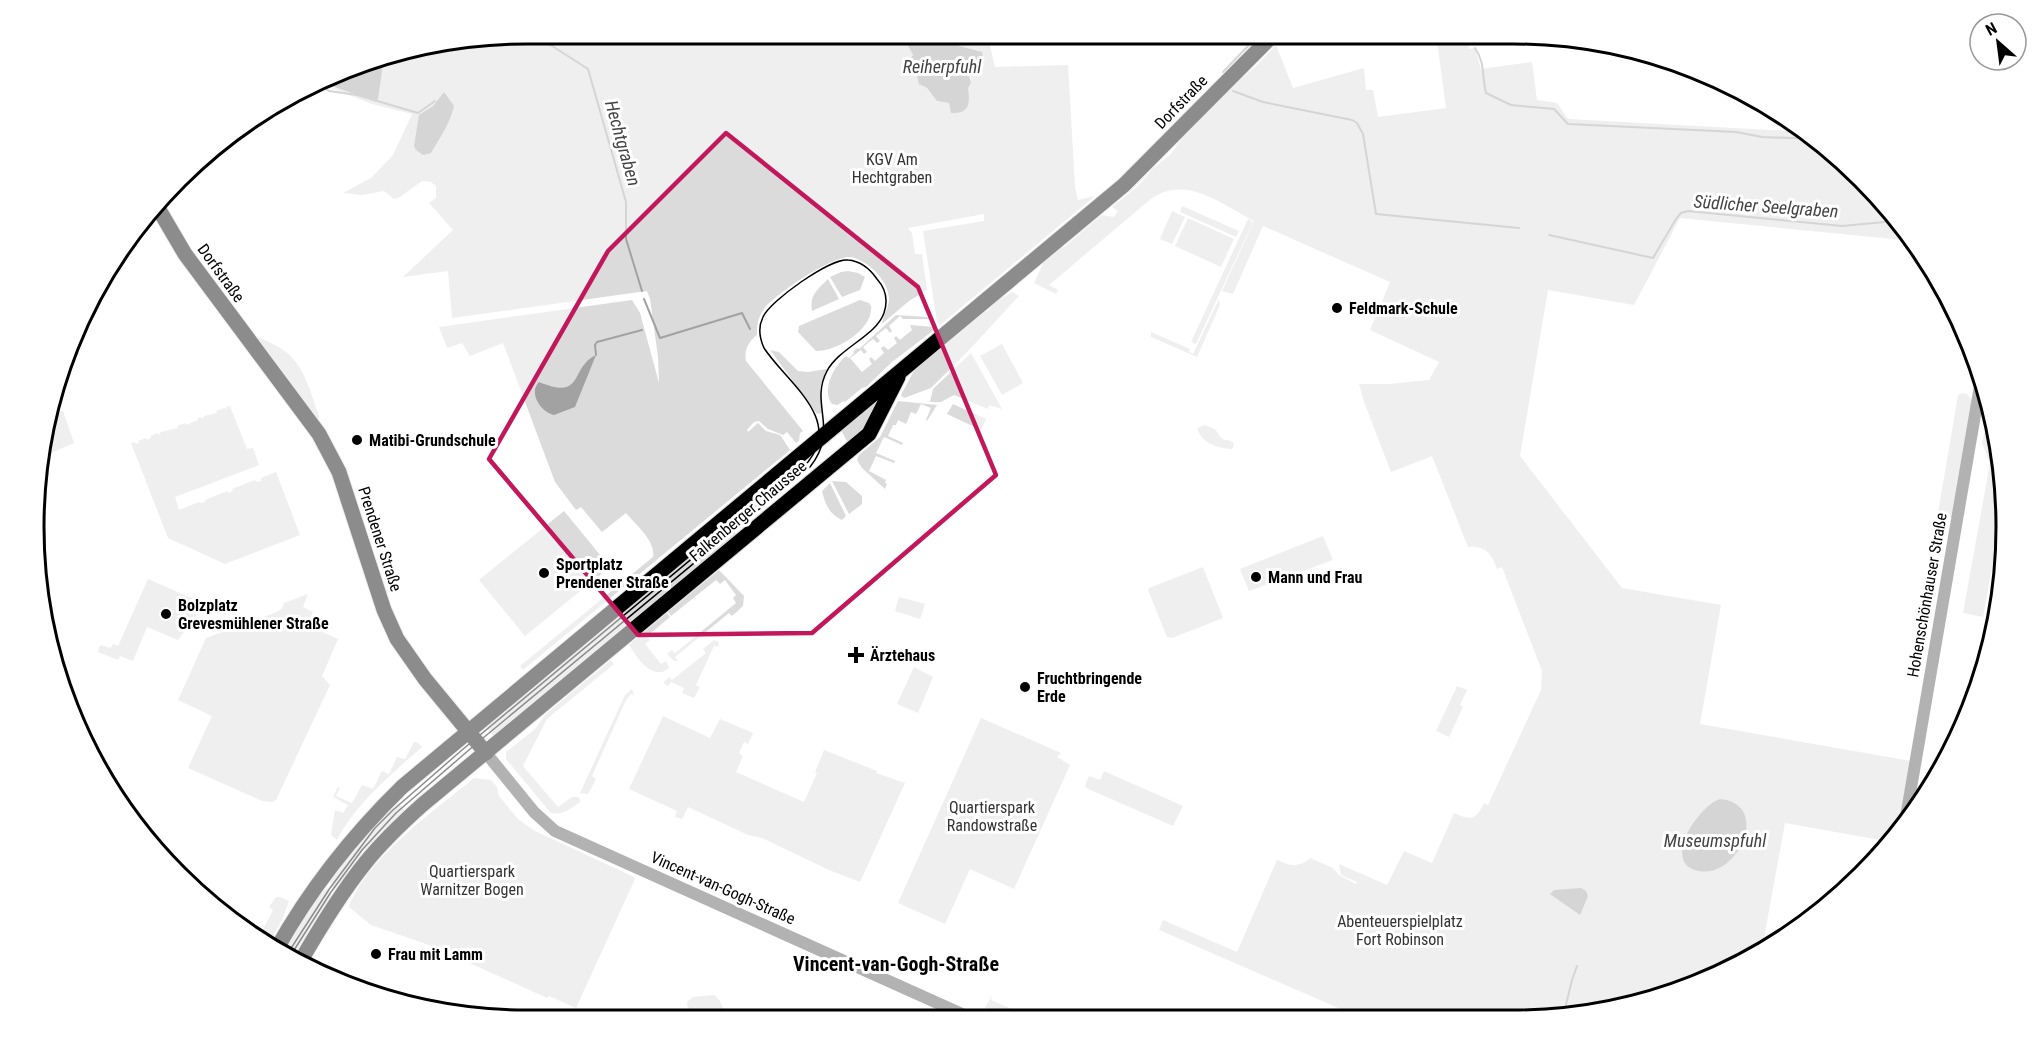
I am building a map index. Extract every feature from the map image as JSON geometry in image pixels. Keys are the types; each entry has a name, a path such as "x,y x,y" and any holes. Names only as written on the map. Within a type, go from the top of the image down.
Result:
{"main road":[{"name":"Dorfstraße","path":"1114,193 1152,159 1264,44"},
{"name":"Falkenberger Chaussee","path":"280,943 314,889 362,829 402,787 1114,193"},
{"name":"Dorfstraße","path":"160,212 185,254 260,357"},
{"name":"Prendener Straße","path":"260,357 314,426 339,472 384,610 397,639 424,679 467,731"},
{"name":"Falkenberger Chaussee","path":"304,956 342,894 381,845 422,805 869,434 901,372"},
{"path":"819,439 838,460"},
{"path":"467,731 486,753"}],"street":[{"name":"Hohenschönhauser Straße","path":"1908,806 1978,396"},
{"name":"Vincent-van-Gogh-Straße","path":"486,753 534,812 555,831 955,1010"}],"highlighted area":[{"path":"726,133 918,287 996,475 812,633 638,635 489,459 608,251"}],"green space":[{"name":"KGV Am Hechtgraben","path":"527,44 907,44 913,55 905,64 910,71 916,72 920,84 927,88 937,101 950,103 950,109 971,83 968,50 958,44 990,44 995,67 1068,65 1075,187 1078,200 1095,196 940,325 937,322 923,231 984,221 984,214 908,228 912,233 915,254 922,254 927,290 909,301 882,324 889,302 886,286 874,270 850,257 842,258 818,269 770,302 760,315 757,335 746,350 746,361 803,431 800,433 799,441 796,443 787,432 783,435 768,429 759,421 754,422 747,430 748,432 758,423 766,431 780,435 790,450 523,670 520,666 653,557 653,551 648,539 626,513 602,532 581,507 576,510 555,482 503,343 470,356 462,343 447,348 439,327 632,300 640,313 659,383 650,299 647,291 452,318 448,271 403,277 453,230 429,203 436,198 436,186 431,182 422,181 394,199 384,191 363,195 343,193 371,178 393,155 412,114 372,104 327,87 378,100 383,66 464,48","holes":["444,92 453,111 431,153 419,116 433,106"]},
{"name":"Abenteuerspielplatz Fort Robinson","path":"1437,44 1468,44 1469,49 1475,48 1481,69 1532,62 1537,100 1557,103 1568,119 1790,131 1832,163 1855,185 1902,240 1680,218 1634,305 1548,290 1520,456 1622,588 1721,605 1700,724 1911,761 1900,817 1882,840 1785,823 1764,941 1698,974 1638,994 1576,1006 1513,1010 1343,1010 1159,930 1163,920 1237,952 1277,860 1294,865 1310,858 1333,868 1339,875 1356,884 1357,882 1341,875 1339,864 1387,885 1404,851 1432,863 1454,813 1469,818 1478,813 1484,803 1488,805 1541,690 1542,671 1502,567 1497,569 1493,559 1483,549 1468,547 1432,456 1391,472 1359,384 1429,380 1439,362 1370,330 1390,282 1263,226 1233,294 1222,291 1254,221 1216,200 1191,191 1165,192 1152,198 1049,285 1058,290 1056,294 1034,283 1044,261 1062,246 1064,247 1102,215 1114,217 1118,211 1112,207 1171,154 1179,142 1228,90 1276,45 1293,88 1364,68 1366,90 1373,90 1378,117 1446,108"},
{"path":"1182,206 1239,231 1236,237 1180,212"},
{"path":"1172,211 1185,217 1172,244 1160,239"},
{"path":"1188,218 1234,239 1221,267 1175,246"},
{"path":"1248,219 1253,222 1196,344 1191,342"},
{"path":"848,271 865,277 860,290 842,297 830,277"},
{"path":"828,279 839,299 812,311 813,296"},
{"path":"1012,292 1019,296 931,388 904,398 901,395 915,369 976,317"},
{"path":"1219,299 1220,305 1197,357 1151,337 1151,332 1190,349 1189,352 1193,354"},
{"path":"860,300 871,306 870,315 860,331 843,343 833,348 816,351 798,332 799,326"},
{"path":"896,315 932,319 903,319 900,316 889,326 892,331 890,333 886,328 876,336 880,341 877,343 873,339 863,347 867,352 864,354 861,350 850,358 862,372 872,364 869,359 871,357 875,361 884,353 881,348 884,346 888,350 897,343 894,338 896,336 900,340 912,330 910,325 934,327 934,330 892,362 866,387 845,402 838,405 832,404 828,385 837,366"},
{"path":"251,334 278,347 293,358 307,381 319,416 318,420 315,420"},
{"path":"1002,344 1023,383 1002,395 980,356"},
{"path":"770,350 779,352 798,371 827,369 820,388 822,413 817,414"},
{"path":"971,353 1002,409 989,405 988,409 954,395 941,402 930,402 933,389"},
{"path":"1967,394 1972,400 1952,517 1944,518 1938,513 1958,395"},
{"path":"883,395 866,431 849,445 841,430"},
{"path":"898,401 937,405 927,421 931,408 921,404 916,414 911,412 906,424 898,420 896,425 893,425 888,436 903,443 902,445 884,437 876,453 895,461 894,463 876,456 869,471 886,480 885,489 862,468 857,460 859,455 880,437"},
{"path":"953,404 986,419 981,430 947,414"},
{"path":"230,406 247,449 253,448 259,465 175,497 179,510 205,502 227,491 228,493 233,491 232,489 255,480 261,481 261,478 276,472 300,535 225,564 168,538 131,443 139,443 138,441 146,438 147,440 158,433 159,435 161,432 178,428 177,426 185,423 186,425 201,417 202,419 204,416 217,413 216,411 227,409 226,407"},
{"path":"63,411 74,443 50,454 53,433 58,413"},
{"path":"1205,425 1215,429 1222,439 1231,441 1234,444 1232,449 1221,448 1203,438 1197,428"},
{"path":"1985,430 1992,464 1996,527 1995,549 1983,617 1963,613 1990,463 1982,443"},
{"path":"832,481 846,482 862,496 862,504 849,514"},
{"path":"830,483 846,516 842,520 828,508 822,491"},
{"name":"Sportplatz Prendener Straße","path":"564,511 610,567 525,636 479,580"},
{"path":"726,521 738,537 495,738 485,725"},
{"path":"1323,536 1333,560 1249,591 1240,569"},
{"path":"1203,567 1223,618 1172,638 1167,637 1149,588"},
{"path":"719,570 744,596 743,606 732,616 729,613 675,657 678,661 674,661 667,654 672,650 675,653 736,603 733,598 736,595 725,580 720,584 716,580 671,616 668,612"},
{"path":"148,579 205,604 178,640 147,627 133,661 120,656 118,660 98,652 100,645 111,648 113,644 118,646"},
{"path":"308,594 303,607 313,612 307,625 338,639 322,676 330,685 276,800 262,801 188,768 212,716 178,700 206,638 277,612 284,603"},
{"path":"899,597 925,604 920,619 895,611"},
{"path":"667,613 670,617 647,636 650,640 645,644 661,664 666,661 669,668 663,672 657,672 646,667 629,645"},
{"path":"714,640 719,642 718,647 714,646 696,685 700,687 694,698 682,693 684,688 671,682 668,686 663,683 669,677 672,680 706,653 703,649"},
{"path":"611,660 614,664 547,719 523,766 558,807 572,797 578,797 581,801 562,813 550,812 506,759 506,752 535,729 546,714"},
{"path":"914,667 933,677 918,713 897,704"},
{"path":"1457,686 1467,690 1460,705 1463,707 1449,737 1436,731"},
{"path":"632,689 634,696 631,694 626,700 592,776 596,779 588,794 580,793 625,695"},
{"path":"663,716 710,738 720,719 753,733 748,744 744,742 739,753 743,756 736,772 804,802 824,750 905,783 860,882 688,807 682,819 675,817 677,811 629,789"},
{"name":"Quartierspark Randowstraße","path":"981,718 1061,753 1057,757 1070,765 1014,889 970,869 945,924 898,903"},
{"path":"414,742 422,747 364,802 337,840 331,835 335,810 343,813 348,805 333,797 338,787 340,788 336,796 352,803 362,785 373,789 382,771 389,774 397,757 405,759"},
{"path":"1104,771 1183,806 1173,826 1086,788 1089,776 1100,780"},
{"name":"Quartierspark Warnitzer Bogen","path":"474,778 491,780 497,787 499,796 518,819 533,830 635,879 576,1008 549,996 547,998 432,946 371,925 349,907 357,889 385,854 422,820"},
{"path":"399,803 405,811 340,889 337,887 334,891 328,881 390,804 393,808"},
{"path":"327,888 333,899 300,954 284,945 318,895"},
{"path":"276,897 289,901 272,938 262,931 273,910 269,907"},
{"path":"714,995 723,1010 688,1010 687,1002 693,997"},
{"path":"992,995 991,1000 1014,1010 987,1010 985,1008"}],"water":[{"name":"Reiherpfuhl","path":"907,44 958,44 982,52 984,63 968,71 971,83 968,88 969,103 962,112 951,113 949,103 937,101 927,88 919,84 916,72 906,67 905,64 913,55"},
{"path":"383,66 378,100 330,85"},
{"path":"444,92 454,106 452,113 431,153 423,155 414,146 419,115 433,106"},
{"path":"596,355 575,407 554,415 541,406 535,396 539,382 564,388 575,380 582,367"},
{"name":"Museumspfuhl","path":"1720,799 1736,804 1744,813 1746,826 1744,840 1726,864 1713,870 1699,871 1688,866 1683,858 1683,847 1693,823 1711,804"},
{"path":"1581,888 1588,896 1580,915 1550,894 1554,890"}],"waterway":[{"name":"Hechtgraben","path":"549,44 588,69 626,202 626,239 642,291"},
{"path":"1223,72 1248,46"},
{"path":"1475,48 1482,64 1486,93 1511,105 1554,109 1568,124 1736,132 1762,137 1801,138"},
{"path":"324,88 418,113 435,101"},
{"path":"1233,91 1263,102 1352,120 1357,123 1363,134 1376,214 1519,228"},
{"name":"Südlicher Seelgraben","path":"1549,235 1653,258 1676,219 1681,213 1688,211 1842,226 1885,222"},
{"path":"644,299 660,338 742,313 750,329"},
{"path":"596,355 597,342 642,330"},
{"path":"1565,1007 1577,966"}],"tram line":[{"path":"291,949 330,888 375,828 393,810 808,462 817,446 819,430 815,416 797,387 764,348 760,332 761,321 768,310 788,291 828,266 848,260 857,262 868,269 884,291 886,300 884,313 873,329 840,355 827,371 822,383 821,395 823,441 810,467 396,813 362,850 331,892 294,951"}],"place":[{"name":"Feldmark-Schule","path":"1337,308"},
{"name":"Matibi-Grundschule","path":"357,440"},
{"name":"Sportplatz Prendener Straße","path":"544,573"},
{"name":"Mann und Frau","path":"1256,577"},
{"name":"Bolzplatz Grevesmühlener Straße","path":"166,614"},
{"name":"Ärztehaus","path":"856,655"},
{"name":"Fruchtbringende Erde","path":"1025,687"},
{"name":"Frau mit Lamm","path":"376,954"}],"district":[{"name":"Vincent-van-Gogh-Straße","path":"896,964"}]}
